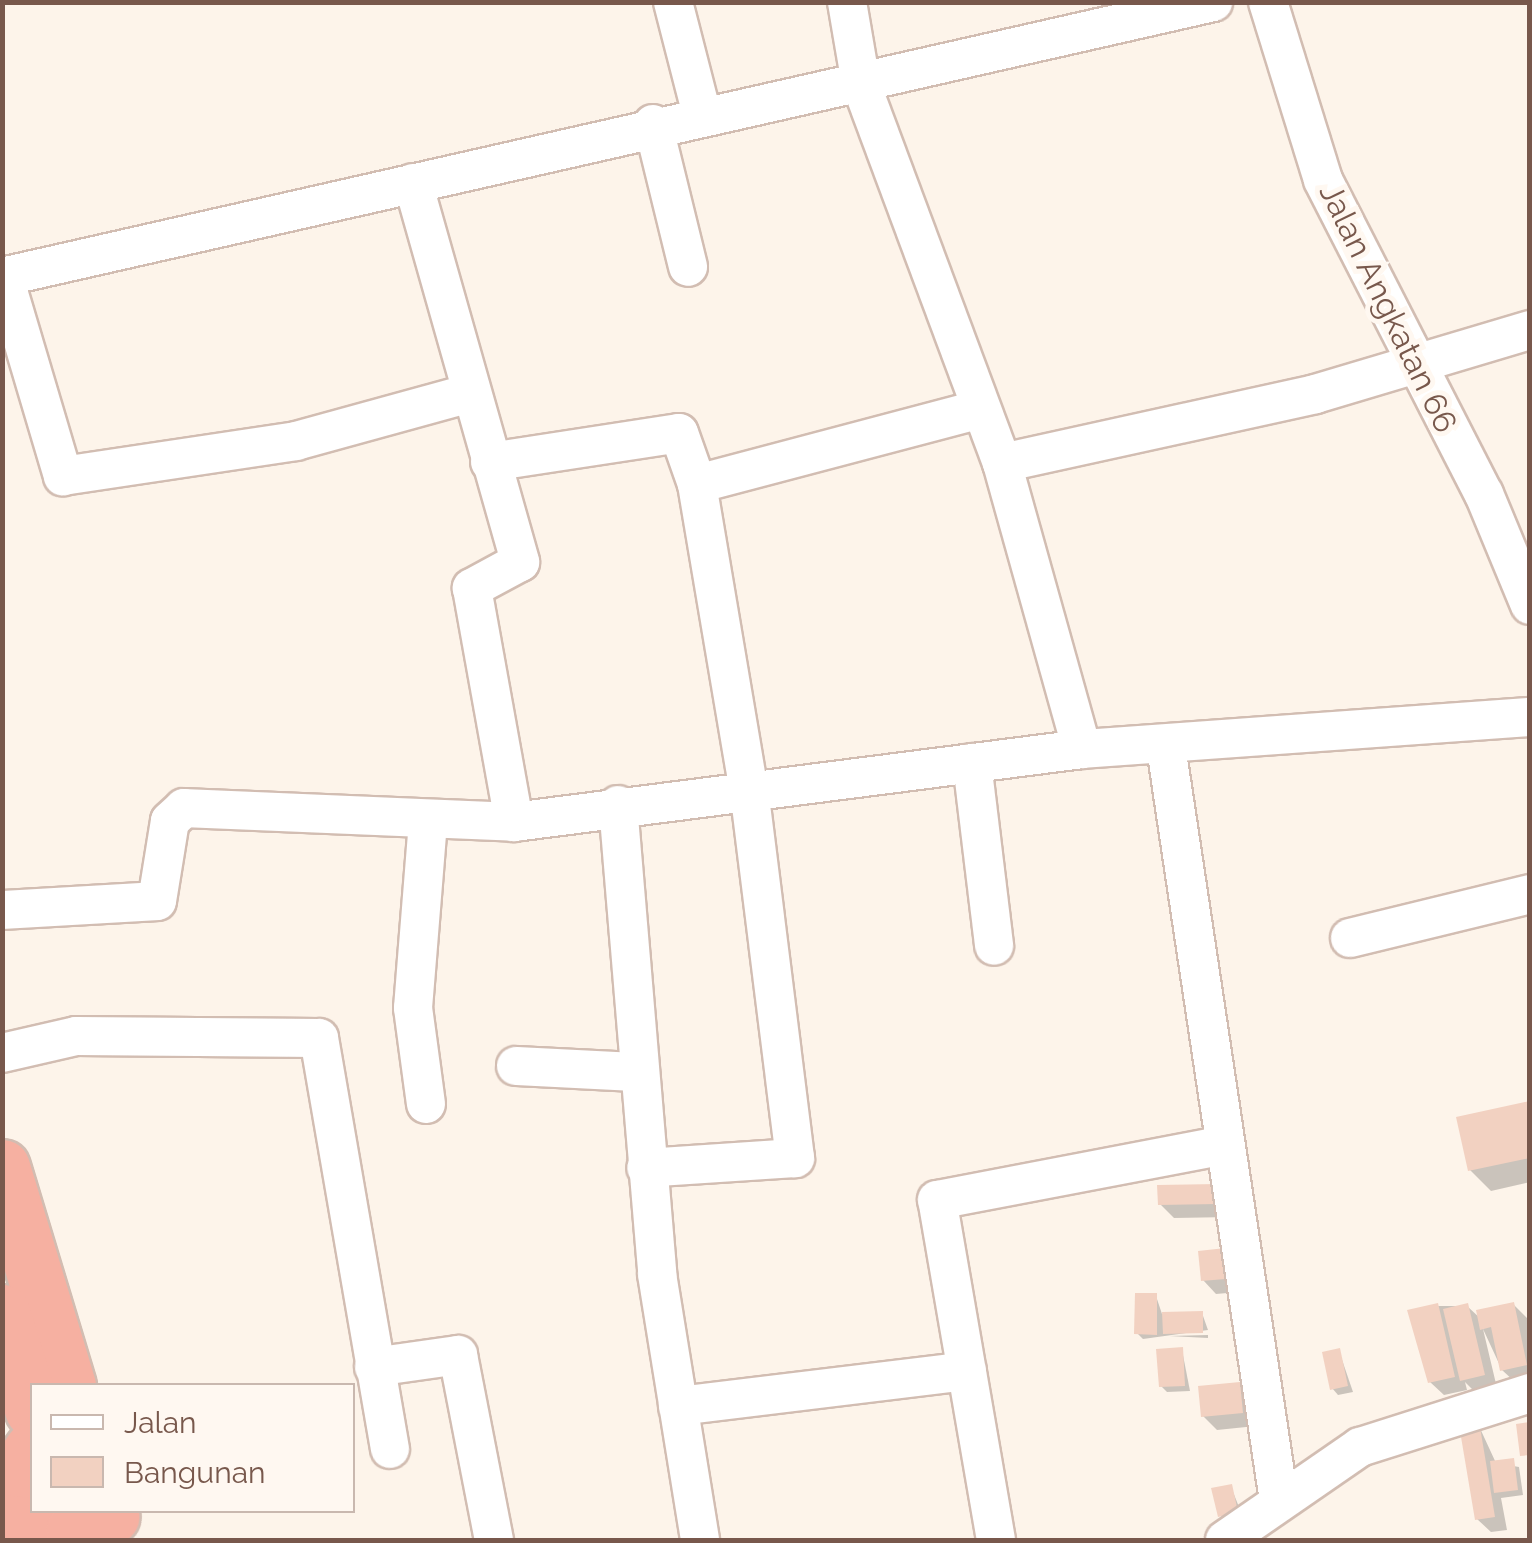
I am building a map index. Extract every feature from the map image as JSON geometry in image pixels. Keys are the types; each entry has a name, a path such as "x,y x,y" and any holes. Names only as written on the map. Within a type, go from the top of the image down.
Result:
{"highway":[{"path":"2,1167 67,1383"},
{"path":"2,1312 30,1403"},
{"path":"2,1490 30,1452"},
{"path":"2,1522 94,1525"}],"street":[{"path":"673,2 702,115"},
{"path":"847,2 860,84 978,410 1002,462 1082,749"},
{"path":"467,394 296,441 63,476 3,277 653,124 860,84 1213,2"},
{"name":"Jalan Angkatan 66","path":"1268,2 1323,180 1412,366 1484,494 1530,605"},
{"path":"653,124 688,267"},
{"path":"413,183 467,394 520,562 472,588 514,822"},
{"path":"1002,462 1412,366 1530,330"},
{"path":"697,484 978,410"},
{"path":"490,462 546,446 597,451 679,433 697,484 750,797 794,1158 646,1168"},
{"path":"2,910 157,902 173,810 428,822 514,822 618,805 750,797 1082,749 1166,747 1530,718"},
{"path":"1166,747 1279,1500"},
{"path":"972,763 994,946"},
{"path":"618,805 646,1168 700,1540"},
{"path":"426,1104 413,1008 428,822"},
{"path":"1350,938 1530,894"},
{"path":"2,1053 76,1036 319,1038 390,1449"},
{"path":"516,1066 636,1072"},
{"path":"996,1540 938,1199 1225,1145"},
{"path":"374,1367 458,1354 494,1540"},
{"path":"678,1406 967,1371"},
{"path":"1226,1540 1279,1500 1387,1435 1530,1393"}],"building":[{"path":"1530,1101 1530,1158 1468,1171 1456,1117"},
{"path":"1218,1184 1218,1204 1158,1205 1157,1185"},
{"path":"1235,1247 1238,1278 1201,1281 1198,1251"},
{"path":"1135,1293 1157,1293 1157,1335 1134,1334"},
{"path":"1514,1302 1527,1365 1500,1371 1491,1327 1480,1330 1476,1310"},
{"path":"1438,1303 1455,1377 1428,1383 1407,1310"},
{"path":"1468,1303 1485,1375 1460,1381 1443,1309"},
{"path":"1203,1311 1203,1333 1163,1334 1162,1312"},
{"path":"1183,1347 1185,1386 1159,1387 1156,1349"},
{"path":"1340,1348 1348,1386 1330,1390 1322,1352"},
{"path":"1240,1382 1243,1413 1201,1417 1198,1386"},
{"path":"1479,1421 1495,1517 1475,1520 1459,1425"},
{"path":"1530,1422 1530,1455 1520,1456 1516,1424"},
{"path":"1514,1458 1518,1490 1494,1493 1490,1461"},
{"path":"1232,1484 1238,1512 1218,1517 1211,1488"}]}
